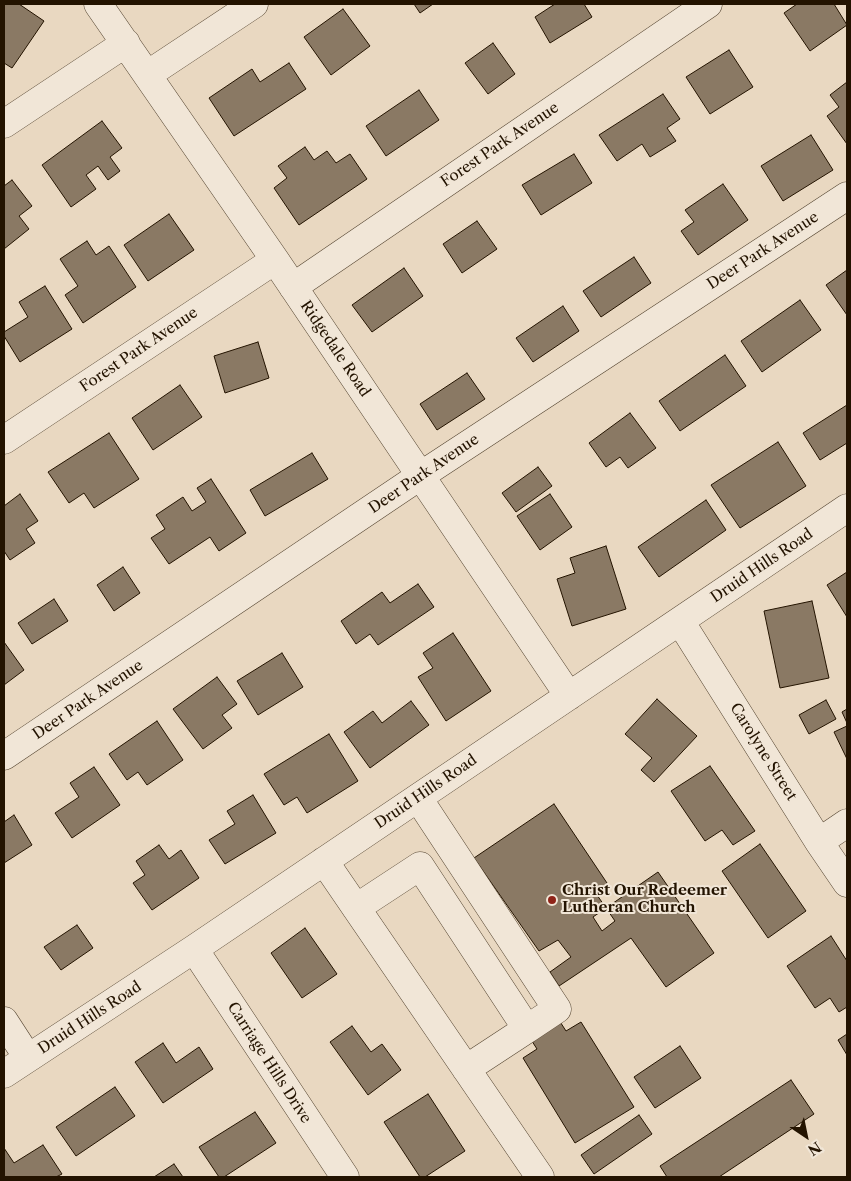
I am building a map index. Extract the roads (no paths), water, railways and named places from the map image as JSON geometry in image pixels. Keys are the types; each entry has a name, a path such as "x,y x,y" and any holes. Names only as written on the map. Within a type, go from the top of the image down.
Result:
{"street":[{"name":"Ridgedale Road","path":"98,4 275,260 568,696"},
{"path":"147,75 254,4"},
{"name":"Forest Park Avenue","path":"293,287 708,4"},
{"path":"4,124 126,43"},
{"name":"Deer Park Avenue","path":"4,756 420,476 847,196"},
{"name":"Forest Park Avenue","path":"4,440 275,260"},
{"name":"Druid Hills Road","path":"4,1074 194,949 847,508"},
{"name":"Carolyne Street","path":"680,621 819,842 847,883"},
{"path":"418,798 557,1009 466,1069"},
{"path":"819,842 847,823"},
{"path":"356,908 450,847"},
{"path":"324,861 540,1177"},
{"path":"420,866 527,1030"},
{"name":"Carriage Hills Drive","path":"194,949 345,1177"},
{"path":"4,1021 28,1058"}],"place":[{"name":"Christ Our Redeemer Lutheran Church","path":"552,900"}]}
